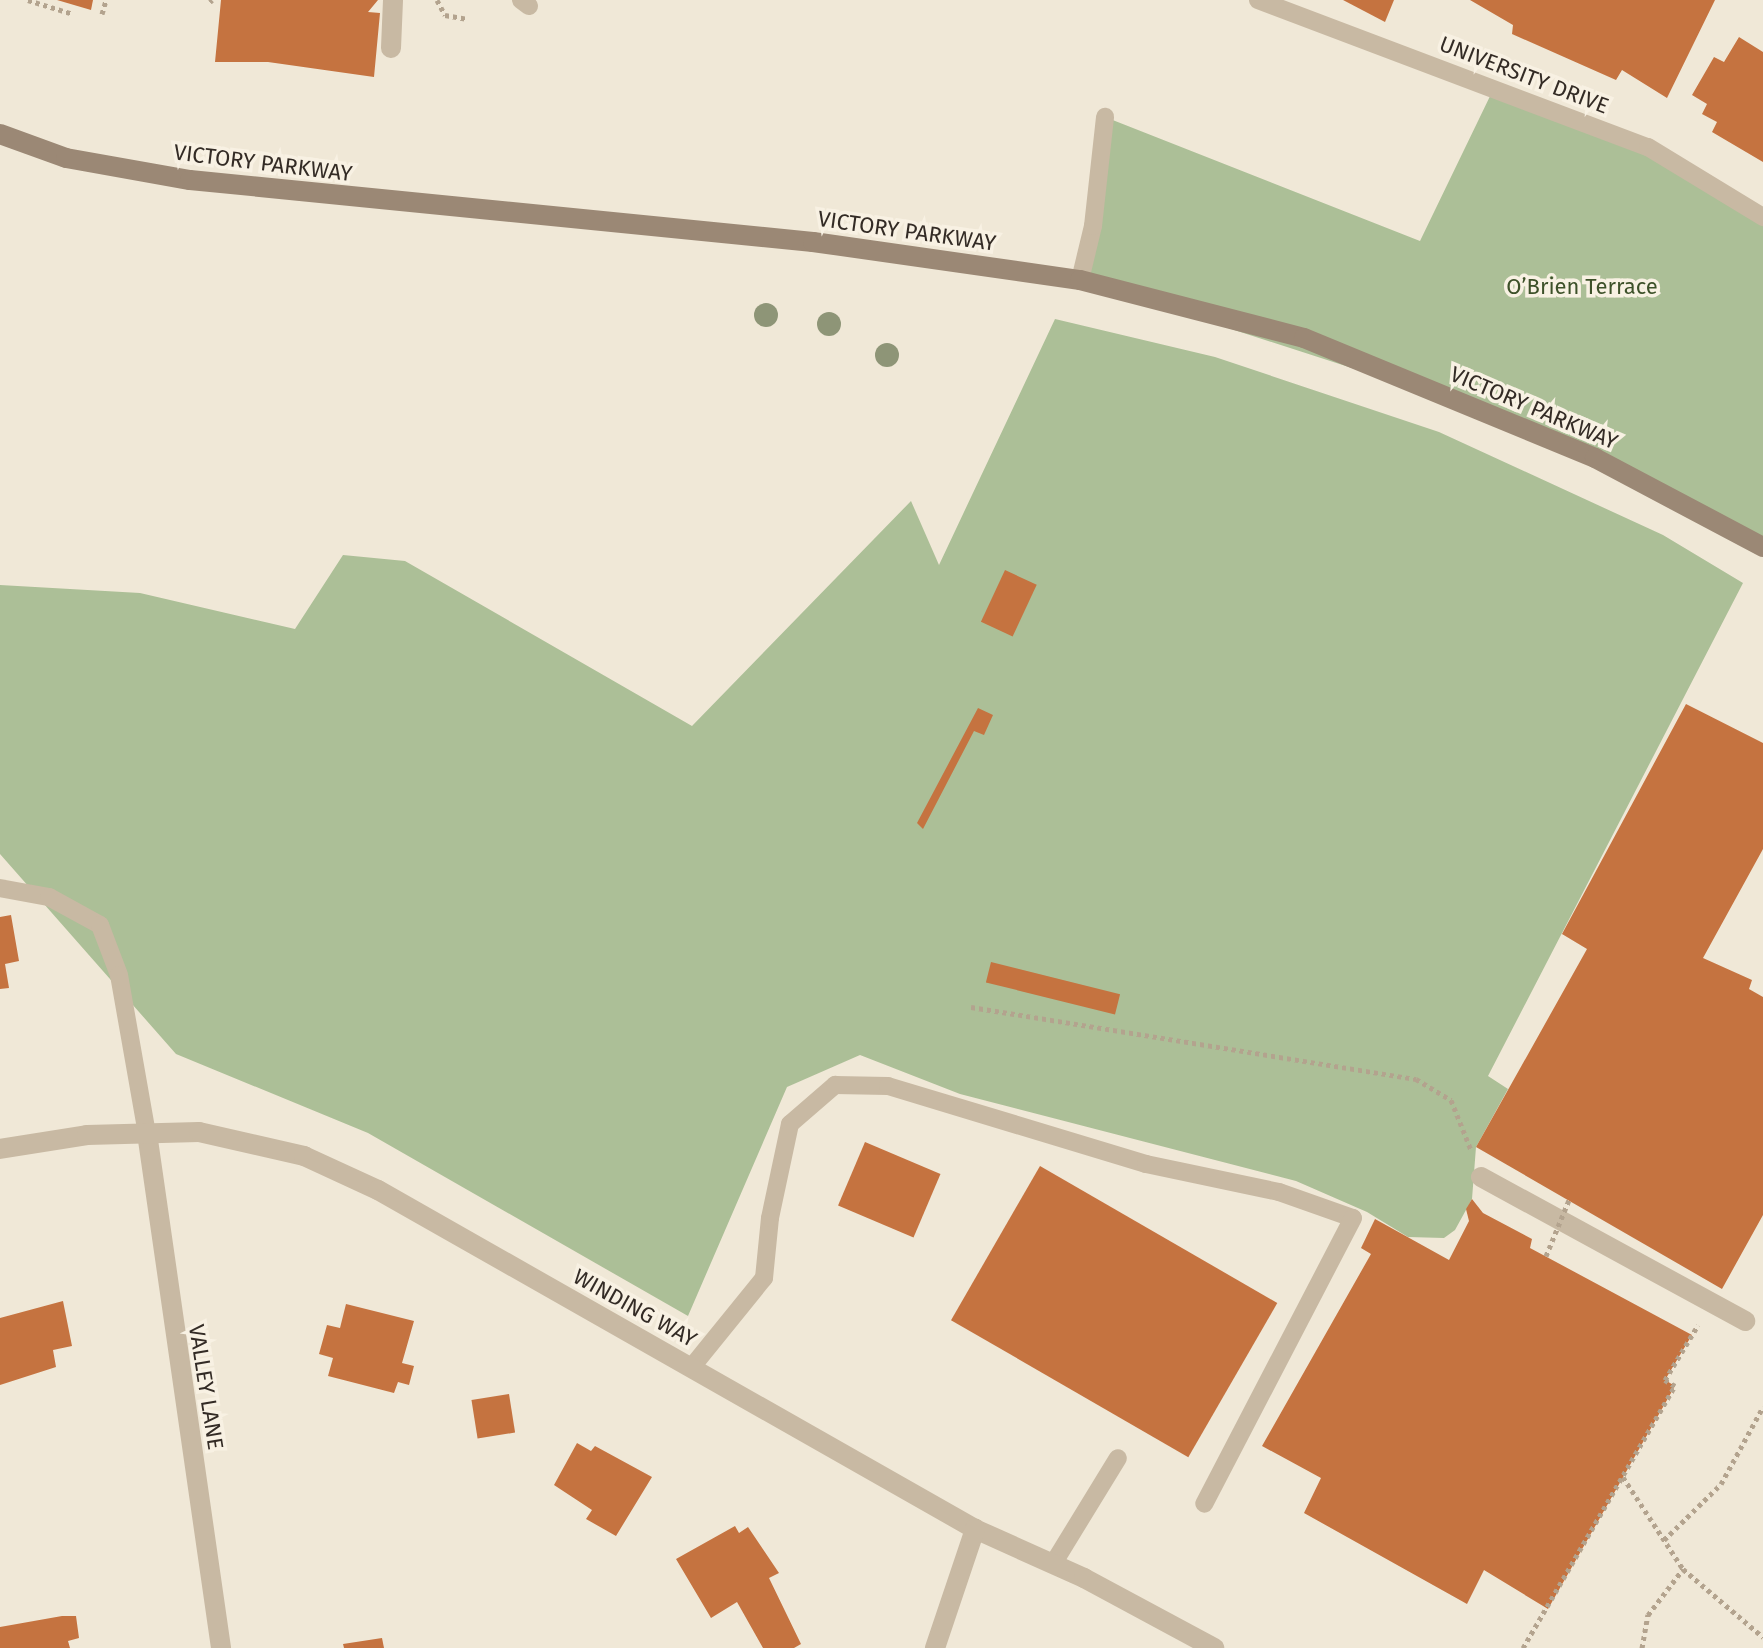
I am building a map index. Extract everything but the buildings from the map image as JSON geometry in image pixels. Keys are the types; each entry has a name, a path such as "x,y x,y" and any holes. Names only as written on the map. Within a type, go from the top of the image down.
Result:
{"street":[{"path":"391,48 393,0"},
{"name":"VICTORY PARKWAY","path":"0,134 66,158 190,180 813,242 1080,280 1304,338 1595,458 1763,547"},
{"name":"WINDING WAY","path":"0,1149 87,1135 199,1132 304,1156 378,1190 975,1529 1053,1564 1214,1648"},
{"name":"VALLEY LANE","path":"147,1133 221,1648"},
{"path":"1481,1177 1745,1321"},
{"path":"935,1648 975,1529"}],"lane":[{"name":"UNIVERSITY DRIVE","path":"1258,0 1648,147 1763,217"},
{"path":"1080,280 1093,226 1105,117"},
{"path":"0,888 49,897 100,925 119,975 147,1133"},
{"path":"691,1368 764,1278 770,1218 790,1124 835,1085 888,1086 1146,1164 1279,1192 1353,1218 1204,1504"},
{"path":"1053,1564 1118,1458"}],"path":[{"path":"28,0 73,14"},
{"path":"102,14 106,0"},
{"path":"437,0 445,15 468,19"},
{"path":"971,1007 1416,1079 1451,1100 1481,1177"},
{"path":"1546,1256 1569,1200"},
{"path":"1523,1648 1675,1386 1665,1380 1692,1335"},
{"path":"1664,1540 1721,1484 1763,1407"},
{"path":"1623,1477 1683,1569 1763,1637"},
{"path":"1642,1648 1648,1615 1683,1569"}],"green space":[{"name":"O’Brien Terrace","path":"1493,90 1648,147 1763,217 1763,547 1463,404 1080,280 1105,117 1420,241"},
{"path":"1055,319 1215,357 1439,432 1663,535 1743,583 1488,1076 1508,1089 1476,1147 1472,1199 1455,1230 1444,1238 1408,1237 1367,1212 1296,1181 960,1094 860,1055 787,1087 688,1316 368,1133 176,1054 0,854 0,585 140,593 295,629 343,555 405,561 692,726 911,501 939,565"}]}
